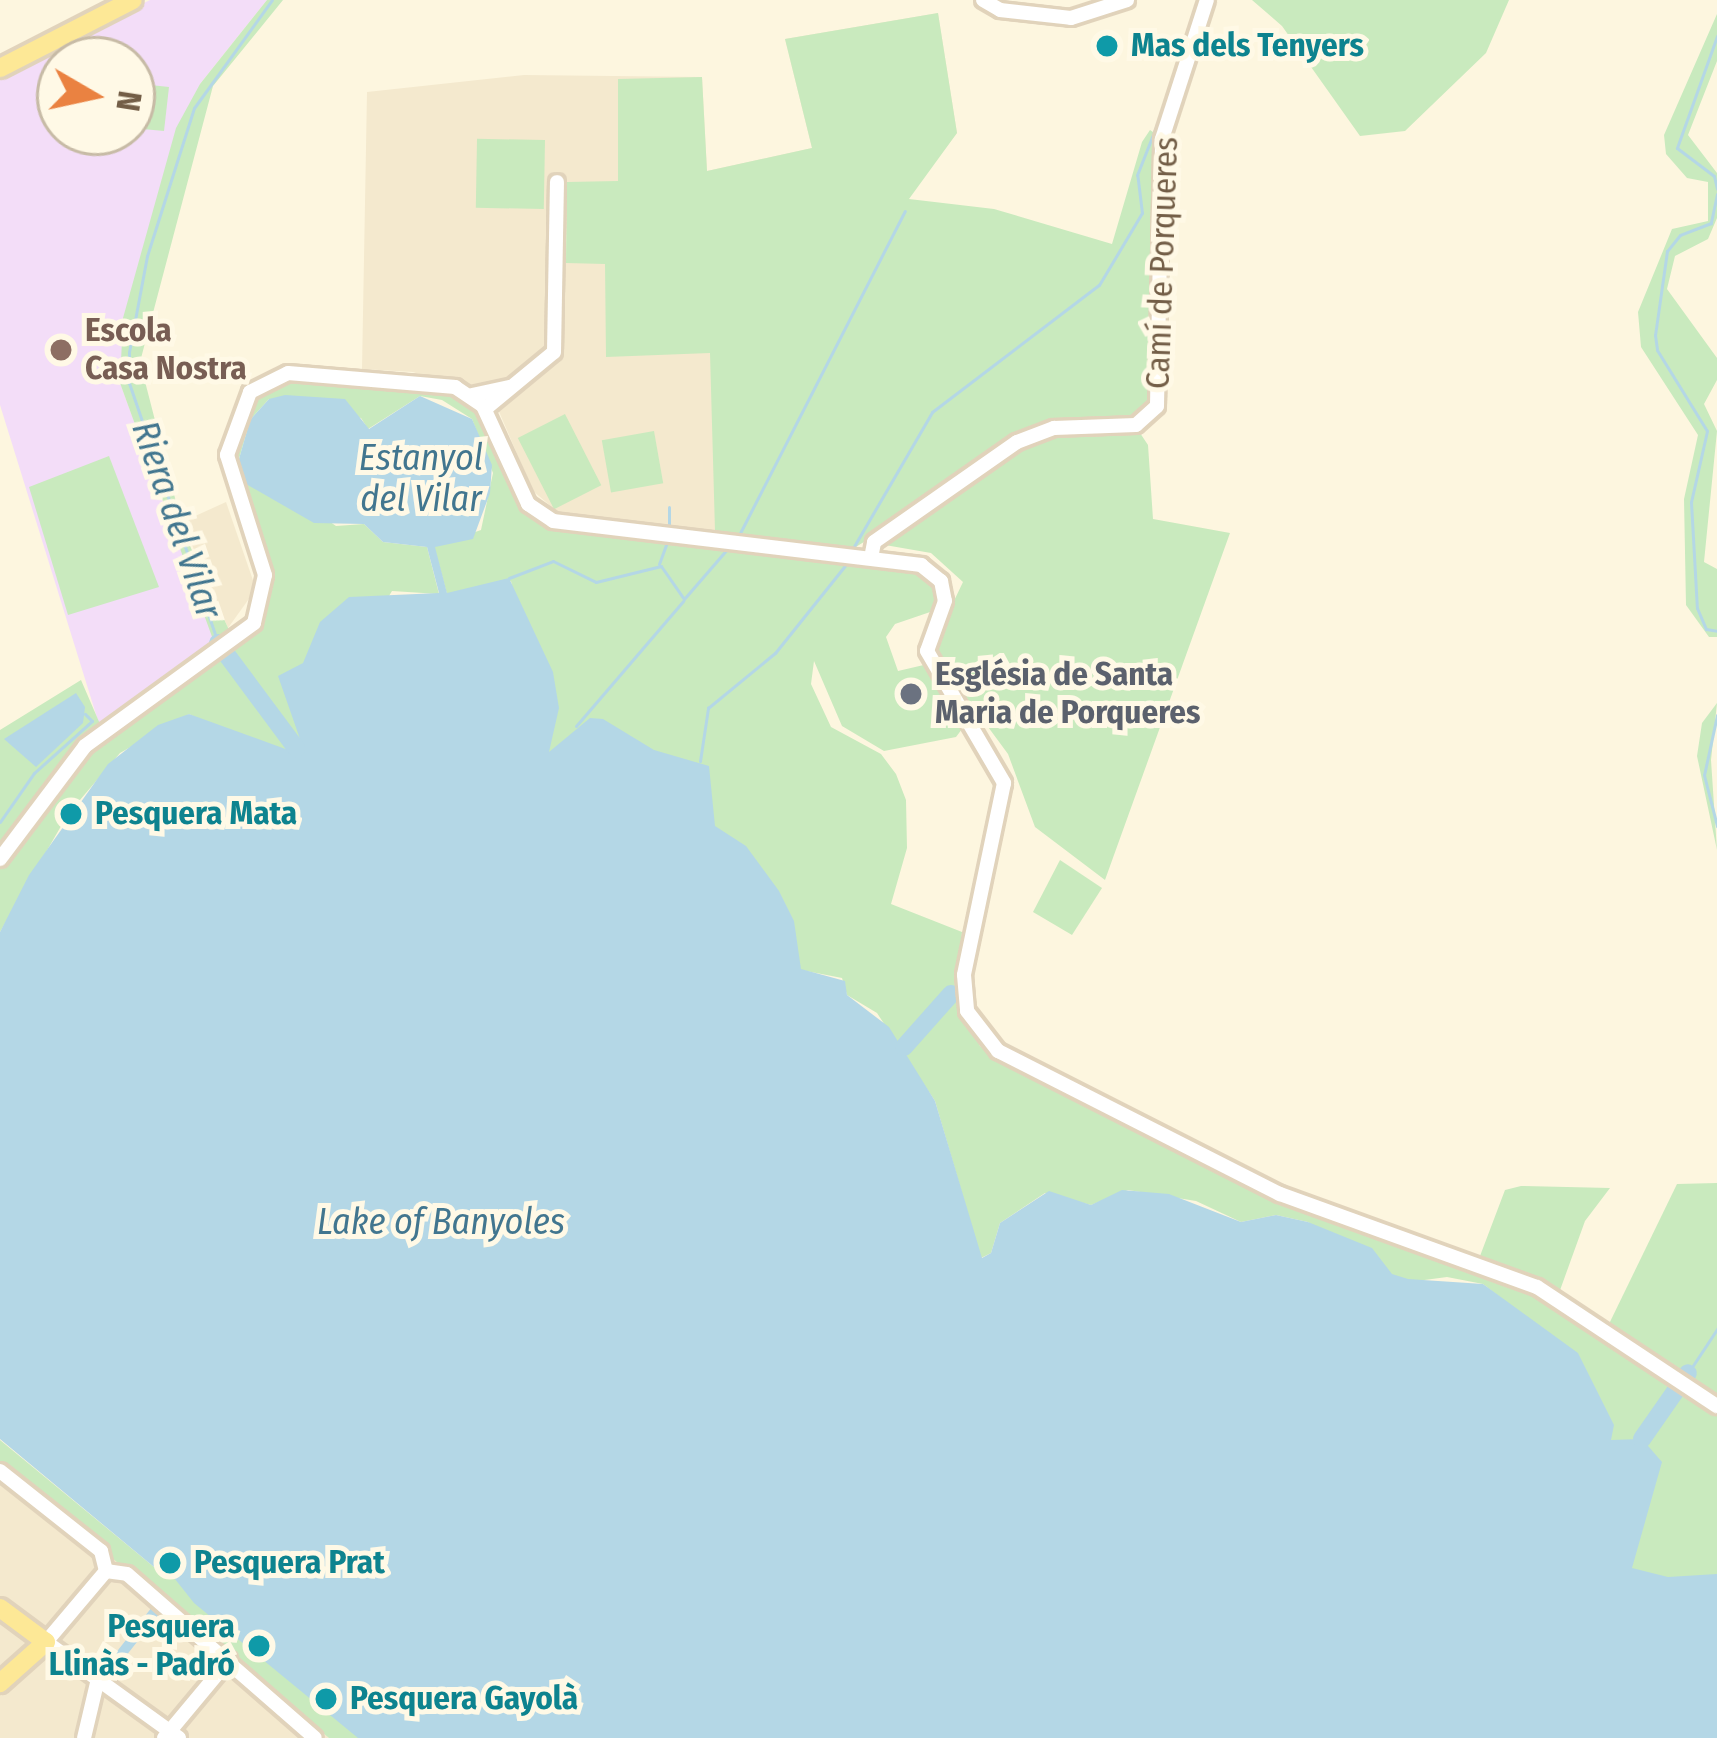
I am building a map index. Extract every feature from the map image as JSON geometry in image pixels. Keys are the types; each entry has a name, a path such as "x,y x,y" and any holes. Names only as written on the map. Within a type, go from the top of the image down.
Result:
{"main road":[{"path":"0,68 133,0"},
{"path":"0,1607 46,1642 0,1683"}],"street":[{"path":"983,0 1071,19 1127,0"},
{"name":"Camí de Porqueres","path":"871,558 874,542 1017,442 1054,428 1136,425 1156,406 1162,139 1207,0"},
{"path":"485,409 554,352 557,182"},
{"path":"0,859 85,746 208,661 254,623 267,585 229,474 230,439 250,392 272,375 300,373 409,379 472,395 510,387"},
{"path":"472,395 485,409 518,485 538,514 570,526 633,526 921,566 941,581 945,601 928,651 1004,783 964,975 967,1011 986,1041 1280,1195 1537,1286 1717,1406"},
{"path":"0,1471 101,1551 106,1571"},
{"path":"106,1571 46,1642 171,1735 229,1660"},
{"path":"106,1571 127,1574 315,1738"},
{"path":"84,1738 98,1678"}],"shaded area":[{"name":"Escola Casa Nostra","path":"150,0 267,0 200,84 120,383 216,645 99,724 0,405 0,75 36,57 36,156 156,156 156,36 78,36"},
{"path":"938,13 957,133 907,199 737,534 560,514 533,491 497,407 477,392 413,372 362,369 367,92 524,75 702,77 707,171 812,148 785,39"},
{"path":"226,502 256,589 228,628 182,522"},
{"path":"0,1465 287,1701 329,1738 0,1738"}],"green space":[{"path":"267,0 283,0 213,86 140,362 184,533 236,645 255,632 271,594 233,456 249,407 283,379 455,393 483,418 528,514 555,530 917,569 933,579 936,610 895,624 886,637 898,671 928,664 965,725 956,737 884,751 842,726 814,661 811,684 831,727 881,754 896,774 906,800 907,848 891,904 962,932 958,994 980,1046 1277,1202 1541,1296 1717,1415 1717,1601 1632,1573 1605,1452 1558,1342 1483,1284 1447,1277 1402,1283 1308,1222 1276,1215 1241,1222 1196,1201 1128,1190 1091,1205 1045,1193 1000,1223 991,1253 981,1258 935,1101 877,1013 847,995 842,978 801,970 545,760 511,581 447,594 434,546 481,530 493,473 472,419 442,400 420,396 368,429 361,418 269,399 250,420 239,459 336,526 364,524 383,542 427,547 439,594 392,591 288,762 189,714 120,753 68,814 0,932 0,730 81,680 100,724 215,645 120,383 123,318 176,128 200,84"},
{"path":"1252,0 1509,0 1486,53 1405,131 1360,136 1282,26"},
{"path":"938,13 957,133 909,199 994,209 1112,244 1142,142 1150,130 1159,136 1153,405 1135,422 1053,424 851,550 715,531 710,353 606,357 605,264 566,263 567,182 618,181 618,79 702,77 707,171 812,148 785,39"},
{"path":"1717,14 1717,61 1688,135 1717,173 1717,218 1708,239 1675,256 1667,289 1717,358 1717,380 1704,404 1717,431 1704,562 1717,569 1717,637 1709,637 1686,605 1684,499 1698,435 1641,347 1638,312 1672,229 1708,221 1708,182 1687,178 1666,154 1664,135"},
{"path":"156,86 169,87 164,131 156,130"},
{"path":"477,139 545,140 544,209 476,208"},
{"path":"565,414 601,485 554,509 518,438"},
{"path":"654,431 663,483 611,492 602,440"},
{"path":"1077,432 1140,433 1148,445 1153,519 1230,533 1105,880 1035,827 1008,754 935,655 932,647 963,582 931,553 885,545 1022,447"},
{"path":"109,456 159,587 68,615 29,487"},
{"path":"1717,703 1711,760 1717,850 1697,756 1702,723"},
{"path":"1060,860 1102,888 1072,935 1033,912"},
{"path":"1717,1183 1717,1399 1608,1326 1677,1184"},
{"path":"1521,1186 1610,1188 1585,1221 1559,1293 1480,1256 1505,1190"},
{"path":"0,1440 154,1567 162,1564 368,1738 329,1738 0,1465"}],"water":[{"name":"Lake of Banyoles","path":"285,395 345,399 369,429 420,396 472,419 492,465 490,493 473,539 435,547 447,593 509,578 553,672 559,708 549,752 590,718 603,719 654,750 709,766 715,826 746,846 779,891 794,921 801,969 845,981 847,995 889,1027 935,1101 982,1258 991,1253 1000,1223 1049,1191 1091,1205 1122,1190 1169,1194 1241,1222 1276,1215 1308,1222 1372,1248 1392,1274 1408,1279 1483,1284 1578,1353 1614,1425 1611,1440 1642,1439 1662,1462 1632,1568 1668,1577 1717,1574 1717,1738 358,1738 194,1603 163,1564 154,1567 0,1439 0,932 29,875 108,764 158,725 189,714 291,751 300,739 278,676 303,663 320,622 349,597 439,593 427,547 383,542 364,524 314,523 246,484 239,459 250,420 269,399"},
{"path":"76,693 85,707 83,723 36,767 4,739"}],"waterway":[{"name":"Riera del Vilar","path":"218,643 129,383 129,352 147,256 194,108 272,0"},
{"path":"1717,36 1677,148 1714,176 1717,189"},
{"path":"853,548 932,412 1099,285 1142,213 1137,175 1172,86"},
{"path":"1717,194 1711,223 1680,235 1667,251 1655,335 1657,350 1707,431 1691,502 1697,608 1706,629 1717,631"},
{"path":"739,535 905,211"},
{"path":"669,507 669,529"},
{"path":"659,564 668,539"},
{"path":"509,578 553,561 596,582 661,566 684,599 729,547"},
{"path":"700,761 708,708 775,653 847,563"},
{"path":"576,726 683,601"},
{"path":"218,643 296,748"},
{"path":"0,822 34,773 92,721 85,714"},
{"path":"1717,715 1704,775 1717,826"},
{"path":"904,1047 951,994"},
{"path":"1688,1373 1717,1329"},
{"path":"1642,1439 1688,1373"},
{"path":"107,1672 156,1610"}],"place":[{"name":"Mas dels Tenyers","path":"1107,46"},
{"name":"Escola Casa Nostra","path":"61,350"},
{"name":"Església de Santa Maria de Porqueres","path":"911,694"},
{"name":"Pesquera Mata","path":"71,814"},
{"name":"Pesquera Prat","path":"170,1563"},
{"name":"Pesquera Llinàs - Padró","path":"259,1646"},
{"name":"Pesquera Gayolà","path":"326,1699"}],"water label":[{"name":"Estanyol del Vilar","path":"421,478"}]}
